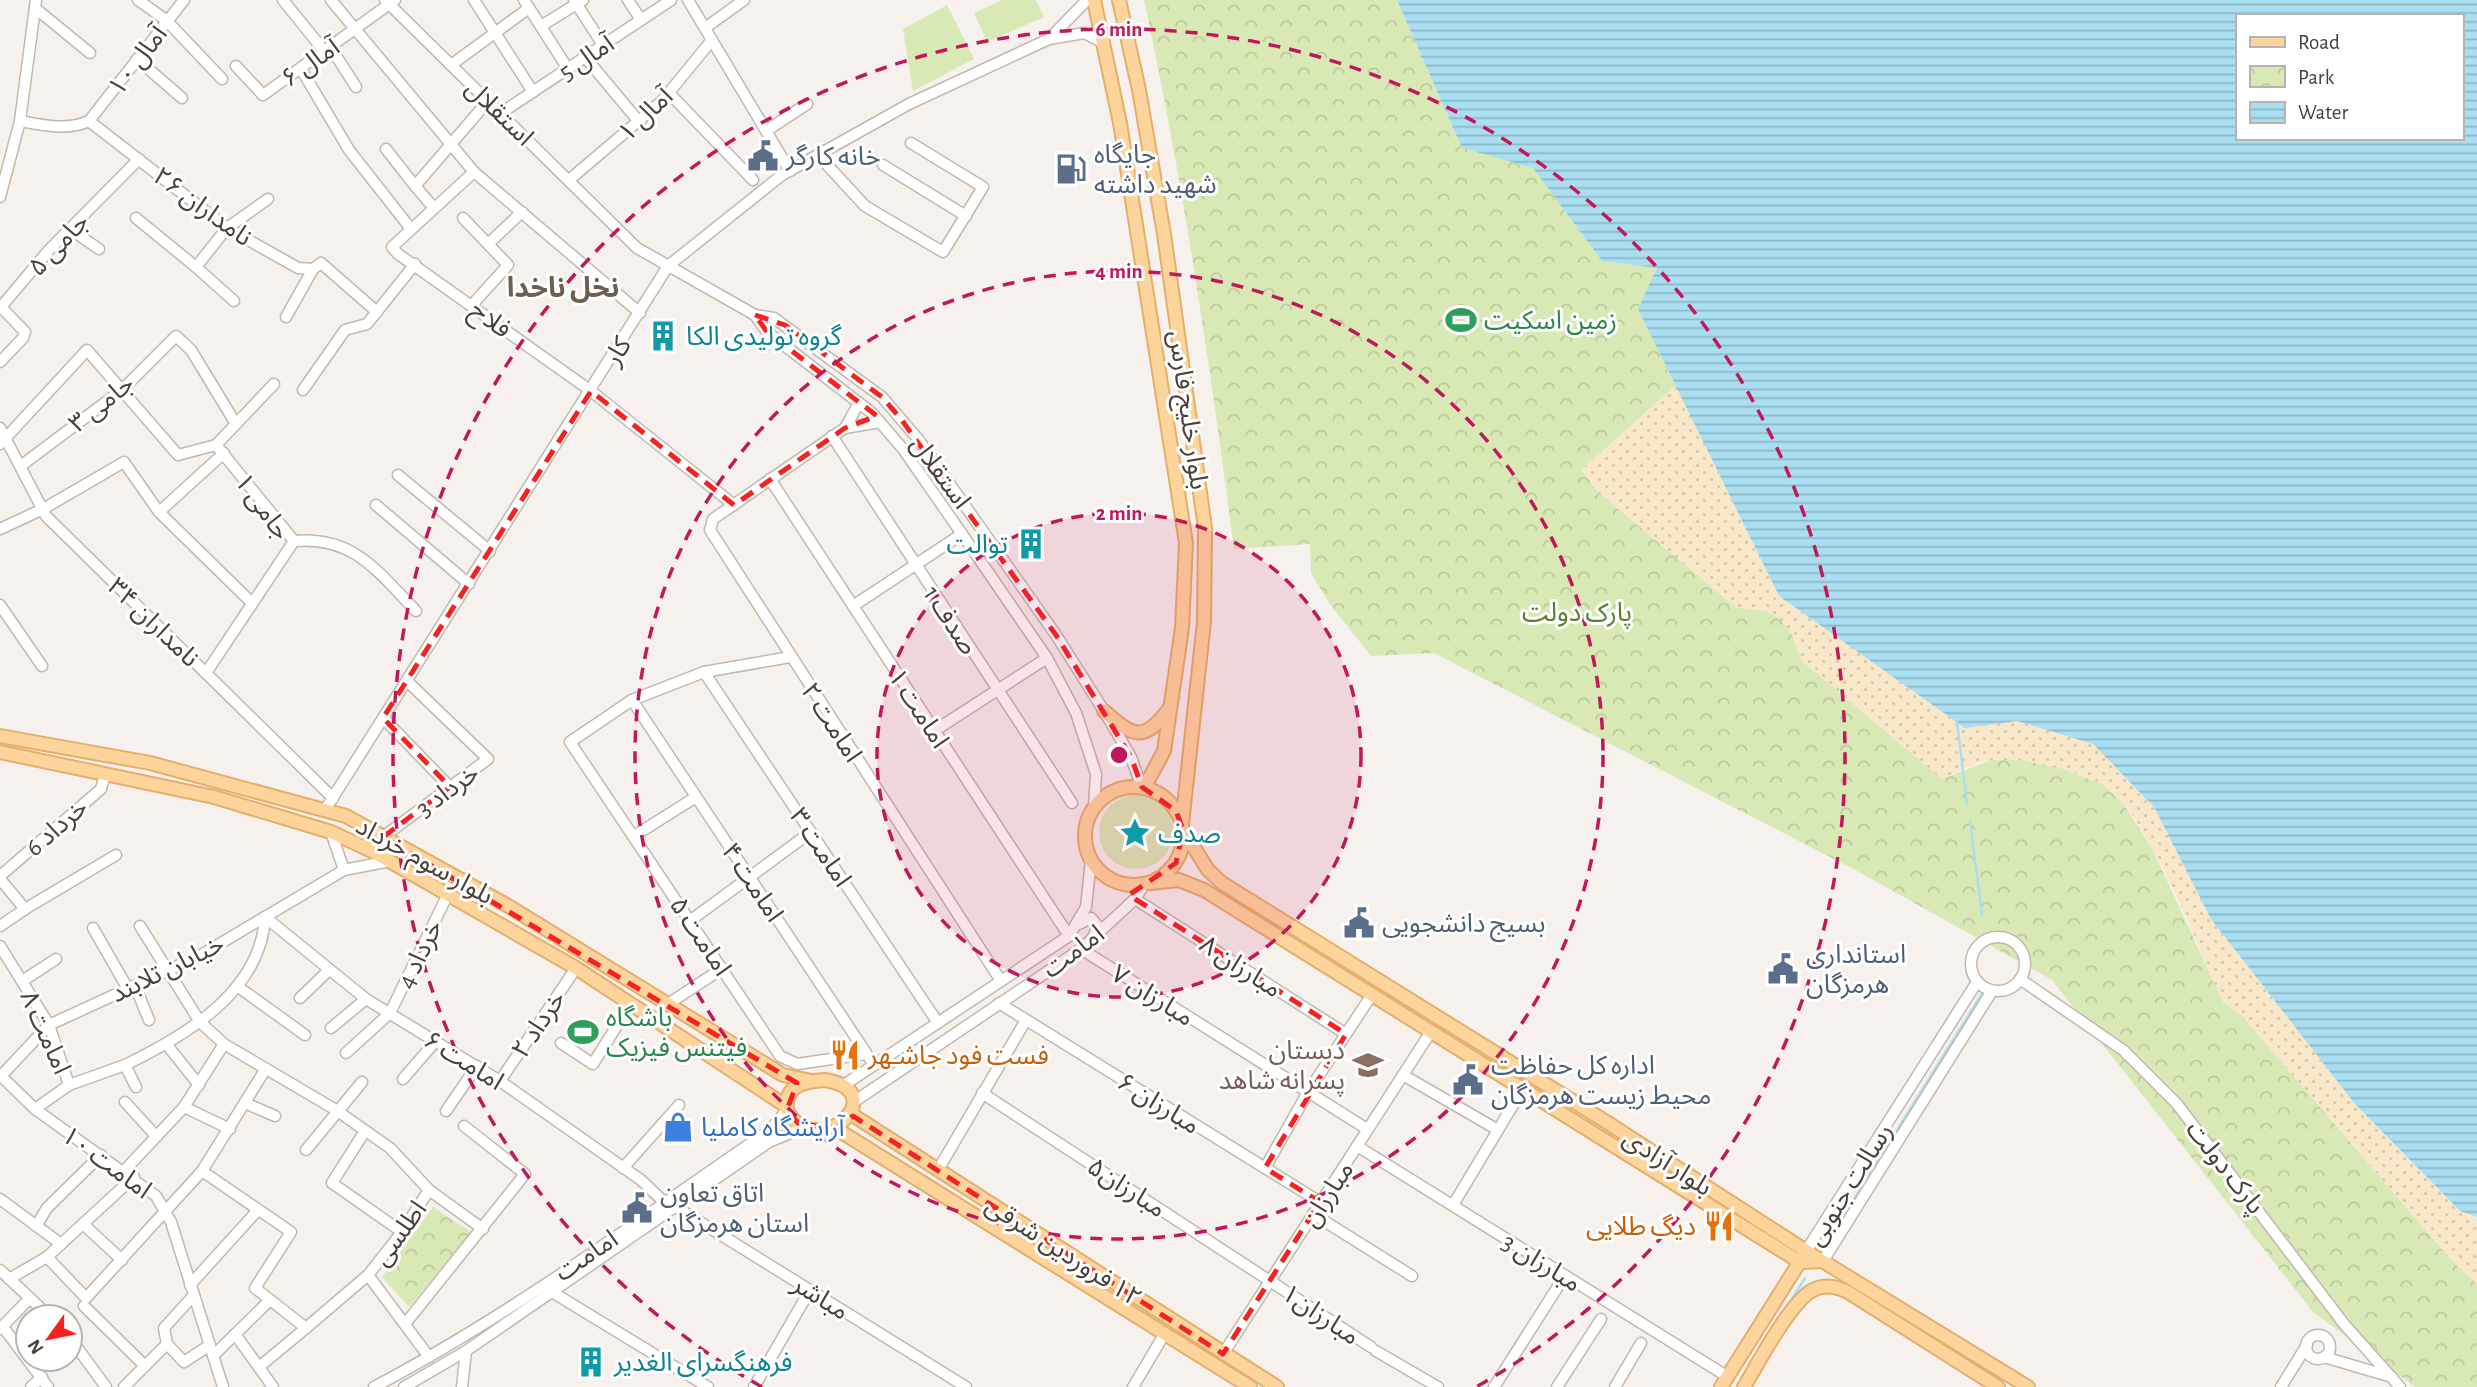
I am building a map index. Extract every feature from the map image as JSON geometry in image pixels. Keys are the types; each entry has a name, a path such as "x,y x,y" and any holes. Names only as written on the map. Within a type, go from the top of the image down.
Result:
{"main road":[{"name":"بلوار خلیج فارس","path":"1094,0 1146,278 1186,543 1182,628 1164,751 1143,788"},
{"name":"بلوار خلیج فارس","path":"1119,0 1139,90 1164,234 1205,528 1204,622 1182,827"},
{"path":"1104,710 1130,731 1144,733 1157,724 1171,706"},
{"name":"بلوار سوم خرداد","path":"0,736 150,763 346,816 510,907 783,1075 811,1081"},
{"name":"بلوار سوم خرداد","path":"0,752 214,797 331,832 390,861 576,968 753,1081 786,1108"},
{"path":"1143,788 1168,801 1182,827 1182,847 1176,863 1165,875 1147,884 1119,884 1108,878 1091,860 1084,838 1094,807 1119,789 1143,788"},
{"name":"بلوار آزادی","path":"1182,827 1208,870 1222,883 1608,1123 1803,1256"},
{"name":"بلوار آزادی","path":"1147,884 1179,880 1204,890 1522,1090 1803,1256"},
{"path":"753,1081 764,1073 759,1060"},
{"path":"811,1081 844,1085 855,1101 851,1114 835,1128 805,1127 791,1118 786,1108 792,1089 811,1081"},
{"name":"١٢ فروردین شرقی","path":"851,1114 878,1134 1277,1387"},
{"name":"١٢ فروردین شرقی","path":"835,1128 1250,1387"},
{"path":"870,1149 864,1136 869,1133 878,1134"},
{"path":"1803,1256 1824,1261 2028,1387"},
{"name":"رسالت جنوبی","path":"1724,1382 1803,1256"},
{"path":"1744,1387 1768,1347 1804,1297 1816,1289 1830,1286 1848,1292 1998,1387"},
{"path":"1753,1338 1768,1347"}],"street":[{"path":"138,0 166,20 222,79"},
{"name":"آمال ۱۰","path":"89,121 184,0"},
{"path":"283,0 328,50 356,87"},
{"path":"331,0 474,172 640,313"},
{"path":"474,0 533,92"},
{"path":"628,0 641,20"},
{"name":"آمال 5","path":"501,113 671,0"},
{"path":"688,0 790,171"},
{"path":"705,28 744,0"},
{"path":"1049,39 1087,0"},
{"path":"541,26 578,1 603,46"},
{"name":"آمال ۶","path":"236,66 263,95 357,29 389,2"},
{"name":"استقلال","path":"389,2 637,248 755,315 774,318 882,397 933,460 1056,635 1131,757 1143,788"},
{"path":"36,4 90,53"},
{"path":"0,197 3,163 20,121 36,4"},
{"path":"451,65 496,32 527,4 568,69"},
{"path":"1049,39 1084,33 1104,43"},
{"name":"کار","path":"325,810 668,266 732,212 790,171 909,104 1049,39"},
{"name":"آمال ۱","path":"569,180 640,123 669,93 712,40"},
{"path":"585,57 640,123"},
{"path":"136,59 182,98"},
{"path":"301,69 349,150 411,229 474,172"},
{"path":"669,93 753,180"},
{"path":"415,186 488,101"},
{"path":"766,131 807,103"},
{"path":"20,121 47,126 78,126 89,121"},
{"name":"نامداران ۲۶","path":"89,121 227,228 298,268 313,269 321,263 377,312"},
{"path":"818,155 865,206 943,252 983,187 911,143"},
{"path":"386,149 434,208"},
{"name":"جامی ۵","path":"0,362 23,338 25,332 1,307 70,229 139,159"},
{"path":"883,165 965,216"},
{"path":"197,267 227,228 268,199"},
{"path":"488,244 522,212"},
{"path":"136,218 234,301"},
{"path":"463,218 508,265 472,304"},
{"path":"70,229 99,249"},
{"name":"فلاح","path":"411,229 392,247 591,391 734,505"},
{"path":"303,390 345,330 367,324 415,264"},
{"path":"286,317 313,269"},
{"name":"استقلال","path":"755,315 767,332 880,422 903,449 962,534 1047,658 1076,713 1097,774 1094,807"},
{"name":"جامی ۳","path":"22,466 122,390 176,336 191,350 236,424"},
{"path":"3,442 87,350 178,455 216,445 274,384"},
{"path":"845,428 859,403"},
{"path":"845,428 880,422"},
{"name":"نامداران ۳۴","path":"0,428 3,442 22,466 46,516 333,798"},
{"name":"امامت ۲","path":"845,428 713,519 710,530 1001,981"},
{"name":"صدف 1","path":"832,436 1072,803"},
{"name":"جامی ۱","path":"206,673 294,541 216,445"},
{"path":"159,512 224,453"},
{"path":"0,529 43,509 124,462 159,512 253,603"},
{"path":"398,475 490,551"},
{"name":"امامت ۱","path":"770,479 1069,936"},
{"path":"376,505 469,583"},
{"path":"853,606 962,534"},
{"path":"294,541 315,539 345,546 381,575 416,611"},
{"path":"0,605 42,666"},
{"path":"632,700 704,672 790,657"},
{"path":"934,731 1047,658"},
{"name":"امامت ۳","path":"704,672 938,1023"},
{"name":"خرداد 3","path":"383,837 488,759 407,681"},
{"name":"امامت ۵","path":"632,700 570,742 780,1056 804,1064 866,1054"},
{"name":"امامت ۴","path":"632,700 874,1065"},
{"path":"383,718 450,787"},
{"name":"خرداد 6","path":"0,877 101,789 105,774"},
{"path":"634,836 696,797"},
{"path":"331,832 344,870"},
{"path":"691,920 811,832"},
{"path":"0,926 116,855"},
{"name":"امامت","path":"844,1085 1069,936 1079,924 1086,907 1091,860"},
{"name":"خیابان تلابند","path":"1,1076 49,1025 167,972 344,870 390,861"},
{"path":"0,877 26,909"},
{"name":"امامت","path":"855,1101 1081,949 1135,899 1147,884"},
{"name":"خرداد 4","path":"390,1013 449,894"},
{"name":"مبارزان ۸","path":"1135,899 1346,1034"},
{"name":"امامت ۶","path":"265,917 366,999 500,1081 623,1168 664,1202"},
{"name":"امامت ۸","path":"1,949 24,980 49,1025 69,1085 125,1065 167,1045 200,1022 237,986 264,939 265,917"},
{"path":"1079,924 1091,918 1095,920 1098,926 1091,940"},
{"path":"140,926 200,1022 224,1044 336,1110 390,1148 429,1190 483,1229"},
{"path":"93,928 132,987 149,1020"},
{"path":"2000,937 2017,945 2025,962 2020,979 2008,989 1992,991 1977,982 1971,965 1976,948 1991,938 2000,937"},
{"name":"مبارزان ۷","path":"1081,949 1367,1129"},
{"path":"24,980 56,959"},
{"name":"خرداد ۲","path":"500,1081 576,968"},
{"path":"668,1003 723,968"},
{"path":"300,998 329,970"},
{"name":"پارک دولت","path":"2020,979 2123,1051 2177,1104 2344,1324 2400,1387"},
{"name":"رسالت جنوبی","path":"1803,1256 1977,982"},
{"path":"237,986 305,1035"},
{"name":"رسالت جنوبی","path":"1824,1261 1992,991"},
{"path":"1265,1168 1308,1092 1371,996"},
{"path":"331,1028 366,999"},
{"path":"561,1043 593,1064 631,1003"},
{"name":"مبارزان ۶","path":"999,1003 1320,1202"},
{"path":"346,1053 390,1013"},
{"path":"937,1170 1026,1020"},
{"name":"مبارزان","path":"1223,1354 1272,1282 1320,1202 1430,1033"},
{"path":"403,1079 434,1043"},
{"path":"124,1171 184,1107 224,1044"},
{"path":"167,1045 199,1084"},
{"path":"125,1065 136,1087"},
{"path":"446,1111 477,1066"},
{"path":"47,1256 86,1298 202,1171 265,1070"},
{"path":"1403,1075 1498,1130"},
{"name":"امامت ۱۰","path":"1,1076 35,1109 156,1196 166,1212 223,1387"},
{"path":"306,1150 336,1110 362,1083"},
{"path":"35,1109 69,1085"},
{"path":"1453,1206 1522,1090"},
{"name":"مبارزان۵","path":"982,1093 1272,1282"},
{"path":"125,1102 155,1135"},
{"path":"245,1103 275,1116"},
{"path":"623,1168 679,1105"},
{"path":"184,1107 230,1129"},
{"name":"امامت","path":"374,1387 429,1357 664,1202 770,1130 786,1108"},
{"path":"405,1324 525,1174 464,1126"},
{"name":"امامت","path":"410,1386 769,1142 805,1127"},
{"path":"365,1131 332,1183 402,1233"},
{"name":"مبارزان 3","path":"1357,1146 1724,1382"},
{"path":"36,1226 47,1208 101,1155"},
{"path":"202,1171 291,1232 255,1288 306,1328"},
{"path":"9,1279 47,1256 134,1178"},
{"name":"اطلسی","path":"259,1367 368,1275 402,1233 429,1190"},
{"path":"0,1199 61,1244"},
{"name":"مباشر","path":"676,1207 967,1387"},
{"path":"190,1284 257,1211"},
{"path":"1313,1214 1412,1276"},
{"path":"83,1224 122,1260"},
{"path":"0,1270 34,1303"},
{"path":"368,1275 429,1357"},
{"path":"1495,1387 1564,1277"},
{"name":"مبارزان۱","path":"1272,1282 1438,1387"},
{"path":"754,1387 810,1290"},
{"path":"552,1292 708,1387"},
{"path":"194,1296 164,1328 167,1343 184,1362 210,1345"},
{"path":"29,1299 1,1328 45,1382 31,1387"},
{"path":"213,1356 270,1300"},
{"path":"84,1306 145,1366"},
{"path":"1557,1387 1601,1319"},
{"path":"1133,1387 1165,1333"},
{"path":"235,1334 273,1387"},
{"path":"2281,1387 2314,1336 2325,1337 2330,1348 2324,1357"},
{"path":"124,1387 167,1343"},
{"path":"1615,1387 1641,1343"},
{"path":"2307,1345 2310,1355 2317,1359 2324,1357 2392,1377"},
{"path":"462,1387 466,1350"},
{"path":"84,1357 106,1387"}],"highlighted area":[{"path":"755,315 785,325 882,397 901,419 1056,635 1131,757 1142,787 1176,811 1183,830 1176,863 1129,895 1346,1034 1265,1168 1320,1202 1223,1354 853,1116 835,1128 799,1124 787,1110 797,1083 383,837 450,787 383,718 591,391 734,505 845,428 877,416 767,332"}],"green space":[{"path":"1002,0 1036,0 1044,17 987,42 974,13"},
{"path":"1144,0 1397,0 1462,148 1533,168 1602,261 1658,268 1638,309 1676,385 1581,470 1599,493 1737,608 1767,611 1783,622 1791,632 1802,661 1942,779 1991,760 2022,760 2063,769 2102,784 2122,802 2152,848 2223,1002 2241,1015 2452,1261 2477,1284 2477,1387 2415,1387 2313,1312 2052,980 1859,872 1434,653 1371,656 1329,603 1311,573 1310,544 1234,549 1195,273"},
{"path":"947,5 974,59 913,91 903,29"},
{"path":"1129,795 1143,795 1157,801 1167,811 1173,832 1171,846 1157,863 1143,869 1129,869 1115,863 1105,853 1099,839 1099,825 1105,811 1115,801"},
{"path":"433,1207 472,1233 409,1307 382,1277"}],"sand":[{"path":"1676,385 1779,596 1965,727 2017,721 2093,744 2154,807 2211,919 2355,1104 2459,1211 2477,1217 2477,1284 2452,1261 2241,1015 2223,1002 2171,884 2137,822 2119,799 2091,779 2048,766 2017,761 1986,761 1942,779 1802,661 1791,632 1767,611 1737,608 1599,493 1581,469"}],"water":[{"path":"1397,0 2477,0 2477,1217 2460,1211 2355,1104 2211,919 2154,807 2093,744 2017,721 1965,728 1779,596 1638,309 1657,268 1602,261 1533,168 1462,148"}],"waterway":[{"path":"1957,722 1967,804"},
{"path":"1970,821 1982,915"},
{"path":"1830,1238 1983,992"},
{"path":"1785,1310 1805,1278"}],"place":[{"name":"خانه کارگر","path":"763,156"},
{"name":"جایگاه شهید داشته","path":"1071,169"},
{"name":"زمین اسکیت","path":"1461,320"},
{"name":"گروه تولیدی الکا","path":"663,336"},
{"name":"توالت","path":"1031,544"},
{"name":"صدف","path":"1135,833"},
{"name":"بسیج دانشجویی","path":"1359,923"},
{"name":"استانداری هرمزگان","path":"1783,969"},
{"name":"باشگاه فیتنس فیزیک","path":"583,1032"},
{"name":"فست فود جاشـهر","path":"845,1055"},
{"name":"دبستان پسرانه شاهد","path":"1368,1065"},
{"name":"اداره کل حفاظت محیط زیست هرمزگان","path":"1468,1080"},
{"name":"آرایشگاه کاملیا","path":"678,1127"},
{"name":"اتاق تعاون استان هرمزگان","path":"637,1208"},
{"name":"دیگ طلایی","path":"1719,1226"},
{"name":"فرهنگسرای الغدیر","path":"591,1362"}],"district":[{"name":"نخل ناخدا","path":"563,287"}]}
